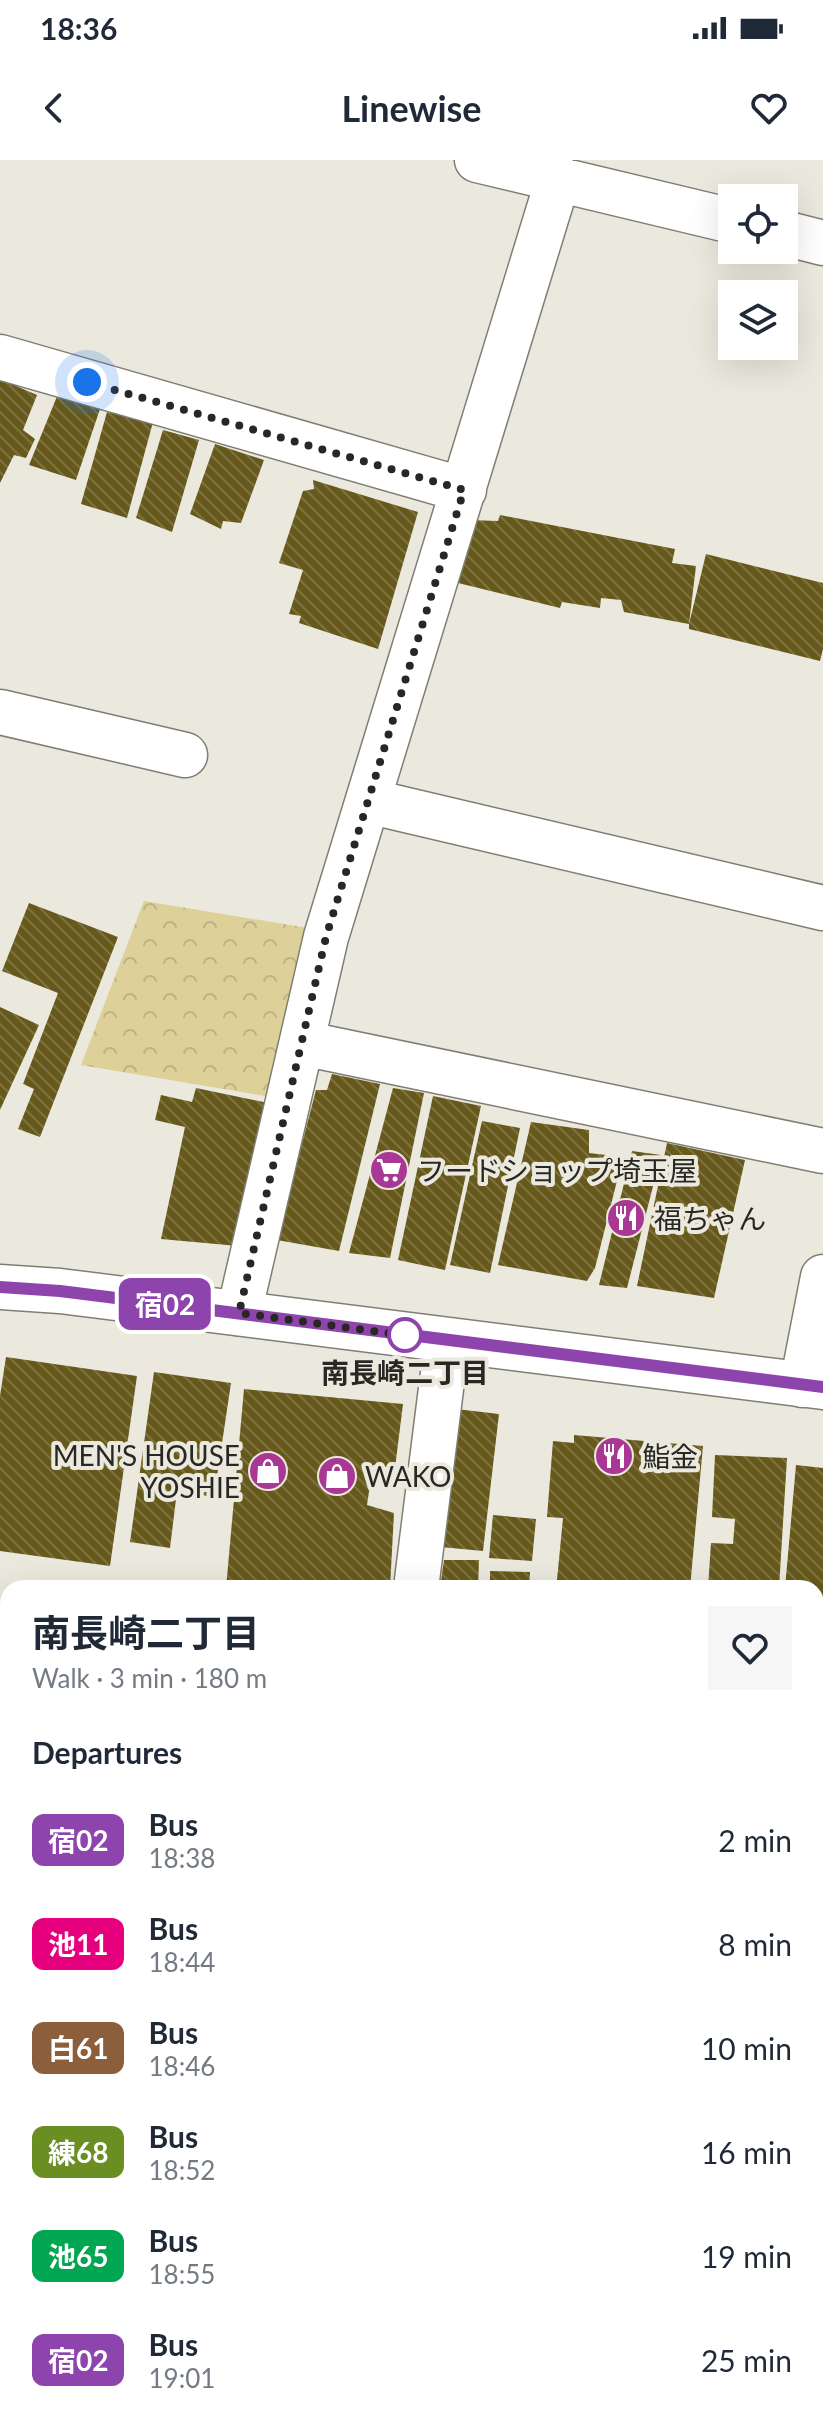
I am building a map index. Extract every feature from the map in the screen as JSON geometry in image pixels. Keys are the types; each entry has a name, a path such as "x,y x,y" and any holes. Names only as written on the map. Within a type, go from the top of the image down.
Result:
{"street":[{"path":"477,160 552,169 718,217"},
{"path":"239,1313 326,937 552,199 552,169"},
{"path":"798,237 823,243"},
{"path":"0,357 464,490"},
{"path":"0,712 185,755"},
{"path":"368,801 823,908"},
{"path":"302,1043 823,1151"},
{"path":"0,1287 60,1291 812,1386 823,1277"},
{"path":"417,1580 447,1341"}],"green space":[{"path":"144,901 314,929 271,1097 81,1065"}],"building":[{"path":"0,379 37,395 23,430 35,439 26,458 14,455 0,483"},
{"path":"58,394 101,406 76,480 29,465"},
{"path":"107,412 153,422 127,518 81,504"},
{"path":"163,430 199,440 172,532 136,518"},
{"path":"215,444 264,460 241,523 223,521 221,529 190,514"},
{"path":"313,480 418,512 378,649 299,623 301,616 289,614 303,570 279,563 303,491 314,489"},
{"path":"500,515 675,549 672,563 696,566 689,624 624,612 621,600 601,598 600,608 562,602 560,608 458,583 470,520 498,521"},
{"path":"706,554 823,583 823,649 820,661 689,629"},
{"path":"29,903 118,937 40,1137 18,1129 34,1089 23,1084 58,993 2,971"},
{"path":"0,1007 39,1025 0,1110"},
{"path":"332,1074 380,1084 339,1251 277,1240 316,1090 327,1090"},
{"path":"196,1088 268,1103 238,1246 161,1239 185,1127 155,1120 161,1095 192,1102"},
{"path":"393,1088 424,1093 390,1258 349,1253"},
{"path":"433,1096 481,1106 445,1270 398,1260"},
{"path":"482,1121 520,1128 490,1273 450,1265"},
{"path":"531,1122 589,1130 589,1153 623,1157 595,1268 587,1281 498,1265"},
{"path":"667,1143 745,1160 714,1298 637,1286"},
{"path":"632,1151 661,1155 627,1288 599,1285"},
{"path":"6,1357 137,1376 110,1566 0,1551 0,1396"},
{"path":"154,1372 231,1383 214,1497 177,1491 170,1548 130,1542"},
{"path":"244,1389 403,1404 395,1468 373,1465 367,1505 394,1513 390,1580 227,1580"},
{"path":"456,1409 499,1414 483,1551 441,1547"},
{"path":"574,1435 703,1446 691,1580 557,1580 563,1518 547,1517 553,1441 574,1443"},
{"path":"715,1455 787,1458 779,1580 709,1580 711,1543 733,1544 735,1519 712,1517"},
{"path":"796,1465 823,1468 823,1580 786,1580"},
{"path":"493,1515 536,1519 532,1561 489,1558"},
{"path":"444,1560 479,1560 478,1580 441,1580"},
{"path":"490,1571 530,1572 530,1580 490,1580"}],"bus line":[{"name":"宿02","path":"0,1287 60,1291 823,1387"}],"place":[{"name":"フードショップ埼玉屋","path":"389,1170"},
{"name":"福ちゃん","path":"626,1218"},
{"name":"南長崎二丁目","path":"405,1335"},
{"name":"鮨金","path":"614,1456"},
{"name":"MEN'S HOUSE YOSHIE","path":"268,1471"},
{"name":"WAKO","path":"337,1476"}],"route":[{"path":"87,382 464,490 326,937 239,1313 417,1337 405,1335"}]}
